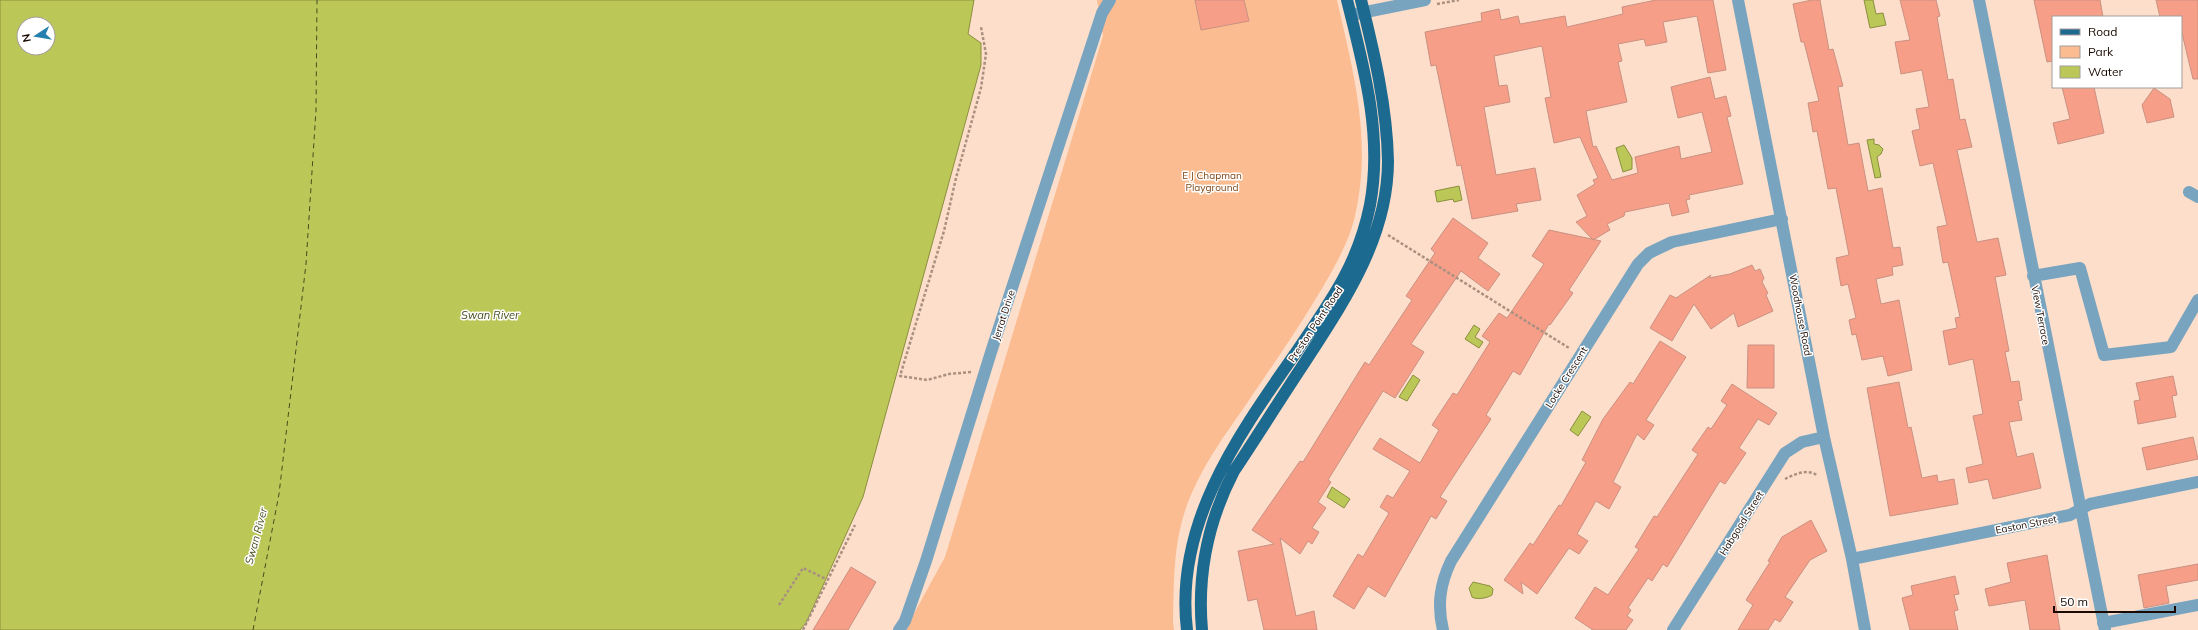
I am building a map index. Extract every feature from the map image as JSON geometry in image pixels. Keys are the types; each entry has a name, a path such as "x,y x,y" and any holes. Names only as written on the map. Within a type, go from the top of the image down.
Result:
{"main road":[{"name":"Preston Point Road","path":"1187,630 1185,612 1189,565 1200,514 1214,482 1255,413 1336,295 1345,278 1360,241 1370,205 1375,157 1372,111 1348,0"},
{"name":"Preston Point Road","path":"1202,630 1200,584 1212,523 1223,492 1234,471 1342,305 1370,250 1375,232 1382,204 1388,162 1385,114 1361,0"}],"street":[{"name":"Jerrat Drive","path":"899,630 916,589 1102,13 1110,0"},
{"path":"1351,15 1425,0"},
{"name":"Woodhouse Road","path":"1738,0 1824,437 1852,559 1865,630"},
{"name":"View Terrace","path":"1979,0 2104,627"},
{"name":"Locke Crescent","path":"1443,630 1440,593 1451,561 1638,264 1649,253 1672,242 1782,219"},
{"path":"2033,276 2080,268 2104,355 2171,347 2198,300"},
{"name":"Habgood Street","path":"1673,630 1785,454 1802,442 1824,437"},
{"name":"Easton Street","path":"1852,559 2070,515 2090,504 2198,482"},
{"path":"2104,627 2198,604"}],"path":[{"path":"981,27 986,54 981,88 956,178 944,231 900,376 927,380 962,372 985,373"},
{"path":"1375,232 1386,234 1580,355"},
{"path":"1779,482 1799,472 1815,473 1820,477"},
{"path":"803,630 855,525"},
{"path":"779,605 803,568 826,579"}],"green space":[{"name":"E J Chapman Playground","path":"1097,0 1337,0 1355,82 1361,136 1362,164 1359,192 1351,231 1336,264 1312,305 1219,443 1190,497 1181,525 1176,552 1173,622 1174,630 905,630 945,557 1103,36"}],"water":[{"name":"Swan River","path":"0,0 974,0 968,34 981,43 981,65 863,497 806,623 800,630 0,630"},
{"path":"1864,0 1873,0 1876,14 1883,13 1886,25 1870,28"},
{"path":"1874,139 1874,144 1879,145 1883,149 1881,154 1877,157 1881,177 1875,178 1867,140"},
{"path":"1624,145 1632,158 1632,169 1623,172 1616,148"},
{"path":"1459,186 1462,200 1454,202 1453,199 1437,202 1435,191"},
{"path":"1474,325 1480,329 1475,337 1483,342 1479,348 1465,339"},
{"path":"1413,375 1420,380 1407,401 1399,397"},
{"path":"1582,411 1591,417 1578,436 1570,430"},
{"path":"1332,487 1350,499 1344,508 1327,497"},
{"path":"1473,582 1490,586 1493,589 1492,595 1482,598 1472,597 1469,588"}],"building":[{"path":"1195,0 1244,0 1249,21 1201,30"},
{"path":"1656,0 1713,0 1726,70 1708,73 1697,16 1663,22 1667,42 1646,46 1644,39 1618,44 1622,61 1618,62 1627,102 1586,111 1593,147 1596,146 1612,180 1638,173 1635,157 1679,146 1681,159 1712,152 1702,112 1678,118 1671,87 1710,77 1715,99 1726,96 1731,116 1727,117 1743,184 1689,195 1690,199 1686,200 1689,212 1672,216 1669,203 1625,212 1624,216 1607,224 1610,230 1593,240 1576,222 1587,216 1577,195 1595,184 1593,180 1598,178 1580,137 1554,143 1545,98 1551,97 1542,46 1494,56 1499,86 1507,85 1510,102 1484,107 1496,175 1535,168 1541,200 1516,204 1518,211 1472,219 1461,165 1457,166 1436,65 1431,66 1425,32 1482,21 1481,13 1499,9 1501,20 1518,16 1520,24 1565,16 1567,27 1623,14 1622,7"},
{"path":"1820,0 1829,50 1833,49 1843,86 1838,87 1848,145 1859,143 1868,191 1882,188 1893,248 1900,247 1903,265 1892,267 1893,275 1876,279 1881,304 1899,300 1912,370 1888,376 1883,356 1862,360 1856,334 1852,335 1849,320 1856,318 1848,284 1841,286 1836,258 1849,255 1836,188 1828,189 1817,131 1813,132 1808,103 1819,101 1804,42 1801,42 1793,4"},
{"path":"1900,0 1936,0 1940,16 1937,17 1948,80 1953,79 1960,120 1965,119 1972,147 1957,150 1977,242 1998,238 2006,275 1995,277 2009,351 2005,352 2011,382 2019,381 2022,400 2018,401 2022,420 2009,422 2017,457 2033,453 2041,488 1993,499 1988,479 1969,483 1966,468 1983,464 1973,416 1983,414 1973,359 1949,365 1943,331 1957,328 1955,318 1960,317 1948,262 1943,263 1937,227 1947,225 1933,163 1920,166 1912,131 1920,129 1916,109 1929,107 1922,70 1901,74 1895,42 1910,40"},
{"path":"2034,0 2100,0 2103,16 2052,16 2052,61 2047,62"},
{"path":"2156,0 2198,0 2198,79 2193,79 2182,33 2182,16 2160,16"},
{"path":"2062,88 2094,88 2104,133 2058,144 2053,123 2070,119"},
{"path":"2154,88 2170,99 2174,117 2147,123 2142,105"},
{"path":"1453,218 1488,243 1478,258 1500,274 1488,291 1461,271 1411,344 1424,352 1395,398 1383,391 1328,480 1331,482 1318,502 1326,508 1312,528 1319,532 1312,544 1308,541 1300,554 1280,538 1296,616 1314,611 1317,630 1264,630 1257,599 1248,601 1238,551 1274,544 1252,530 1300,461 1303,462 1365,362 1369,365 1412,300 1406,296 1435,253 1431,249"},
{"path":"1549,230 1601,241 1569,290 1573,293 1550,325 1549,324 1520,375 1513,371 1486,415 1491,419 1440,497 1447,501 1436,519 1431,516 1385,597 1368,586 1354,609 1333,596 1358,554 1363,557 1389,513 1380,507 1387,495 1393,498 1410,471 1373,449 1380,438 1420,463 1439,430 1432,425 1453,393 1457,395 1490,342 1482,336 1499,313 1507,318 1544,264 1532,256"},
{"path":"1752,265 1755,271 1760,269 1764,278 1762,282 1768,293 1766,295 1773,311 1738,327 1734,313 1711,329 1694,304 1672,341 1650,328 1670,295 1676,298 1711,275 1709,278 1730,274"},
{"path":"1660,341 1686,357 1646,420 1654,425 1644,440 1637,434 1613,482 1621,487 1609,509 1596,501 1577,534 1588,541 1579,554 1569,548 1537,594 1521,582 1523,594 1504,580 1530,543 1533,545 1559,505 1561,506 1586,462 1582,460 1603,419 1630,382 1633,384"},
{"path":"1748,345 1774,345 1774,388 1747,388"},
{"path":"2173,376 2177,395 2172,396 2176,417 2138,424 2134,401 2140,400 2136,383"},
{"path":"1899,382 1908,428 1911,427 1922,478 1937,475 1938,482 1954,479 1958,504 1890,516 1867,388"},
{"path":"1732,384 1777,413 1769,425 1758,419 1739,448 1746,453 1725,484 1720,481 1667,567 1663,564 1652,581 1648,578 1628,608 1631,610 1627,616 1633,620 1626,630 1593,630 1575,618 1595,587 1608,595 1639,549 1635,547 1654,516 1657,517 1698,454 1692,450 1708,427 1711,429 1727,405 1721,401"},
{"path":"2193,437 2198,459 2147,470 2142,448"},
{"path":"1811,520 1827,551 1810,560 1785,597 1793,602 1780,622 1775,619 1768,630 1738,630 1753,605 1746,600 1770,562 1768,561 1782,537"},
{"path":"2047,555 2060,630 2030,630 2025,600 1989,606 1985,589 2011,582 2007,563"},
{"path":"2198,564 2198,580 2166,586 2169,603 2144,608 2138,575"},
{"path":"851,567 876,582 848,630 813,630"},
{"path":"1955,576 1959,594 1954,595 1958,610 1954,611 1958,630 1910,630 1902,598 1913,595 1911,586"}],"ferry route":[{"path":"253,630 279,494 306,264 316,110 317,0"}]}
